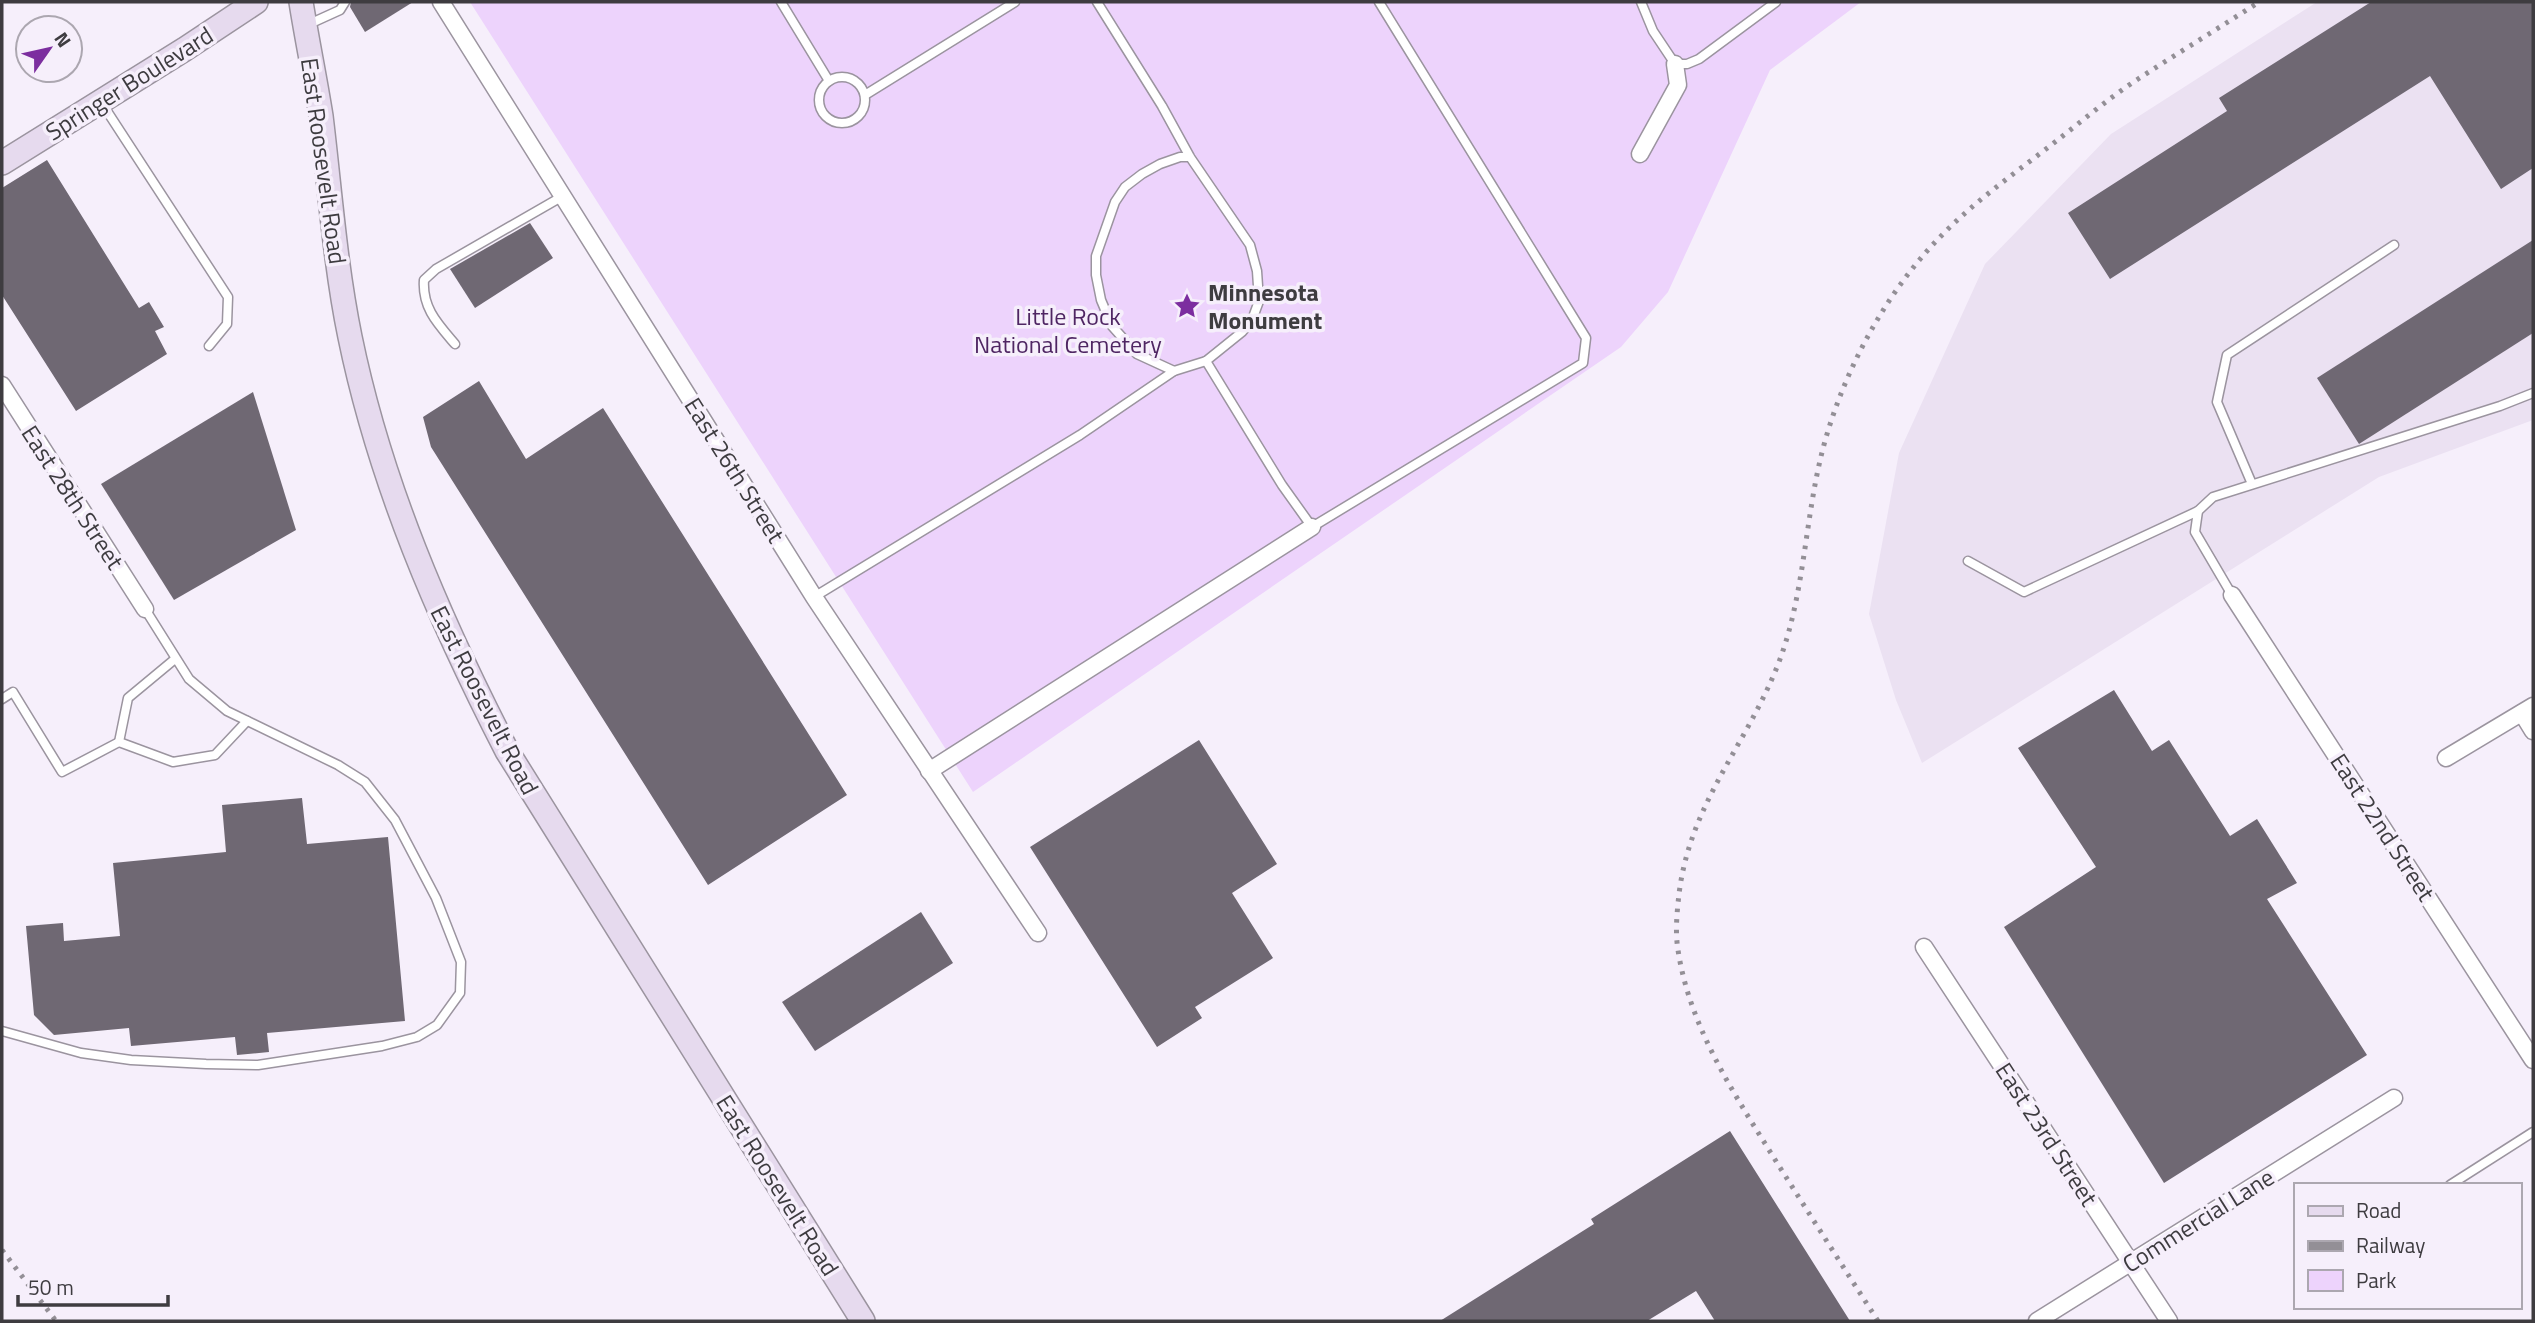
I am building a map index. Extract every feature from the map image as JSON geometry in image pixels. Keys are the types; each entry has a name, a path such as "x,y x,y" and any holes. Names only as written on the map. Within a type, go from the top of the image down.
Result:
{"main road":[{"name":"Springer Boulevard","path":"2,163 256,2"},
{"name":"East Roosevelt Road","path":"301,2 320,114 352,346 379,450 431,594 463,666 507,751 863,1321"}],"street":[{"name":"East 26th Street","path":"441,2 814,597 1038,933"},
{"path":"1640,154 1678,85 1675,64"},
{"name":"East 28th Street","path":"2,385 145,609"},
{"path":"929,771 1312,527"},
{"name":"East 22nd Street","path":"2232,595 2533,1060"},
{"path":"2446,758 2528,710 2533,731"},
{"name":"East 23rd Street","path":"1924,947 2169,1321"},
{"name":"Commercial Lane","path":"2037,1321 2394,1098"}],"lane":[{"path":"305,26 340,10 345,2"},
{"path":"781,2 829,81"},
{"path":"865,94 1016,2"},
{"path":"814,597 1080,435 1174,372 1206,361 1237,339 1252,320 1259,301 1258,281 1250,245 1190,157 1162,106 1097,2"},
{"path":"1206,361 1282,485 1312,527 1583,363 1586,338 1379,2"},
{"path":"1640,2 1653,31 1675,64 1687,64 1699,59 1776,2"},
{"path":"850,78 862,88 865,94 864,110 853,121 838,124 831,121 821,109 820,93 829,81 850,78"},
{"path":"101,102 228,297 227,324 209,346"},
{"path":"1174,372 1137,354 1112,326 1101,300 1096,275 1096,256 1115,202 1125,187 1160,164 1180,157 1190,157"},
{"path":"455,344 430,313 424,280 436,269 563,196"},
{"path":"2252,484 2217,402 2227,355 2394,245"},
{"path":"1968,561 2024,592 2198,511 2213,496 2500,406 2533,393"},
{"path":"2198,511 2195,532 2232,595"},
{"path":"2,1031 81,1053 206,1065 258,1065 382,1046 417,1037 438,1025 460,993 461,962 436,898 395,820 365,782 338,765 227,712 189,679 145,609"},
{"path":"119,743 128,698 175,659"},
{"path":"2,699 13,692 62,772 119,743 173,762 215,755 247,721"},
{"path":"2453,1183 2533,1132"}],"shaded area":[{"path":"2317,2 2533,2 2533,420 2379,477 1922,763 1896,700 1869,614 1899,453 1985,264 2111,134"}],"green space":[{"name":"Little Rock National Cemetery","path":"470,2 1861,2 1770,70 1668,292 1621,347 973,792"}],"building":[{"path":"351,2 413,2 365,32 350,7"},
{"path":"2371,2 2533,2 2533,168 2501,189 2430,76 2110,279 2068,213 2227,111 2219,98"},
{"path":"47,160 139,308 149,302 164,327 155,331 167,354 76,411 2,295 2,188"},
{"path":"530,223 553,258 475,308 450,269"},
{"path":"2533,240 2533,333 2359,444 2317,378"},
{"path":"479,381 526,459 603,408 847,795 708,885 431,447 423,417"},
{"path":"253,392 296,530 174,600 101,484"},
{"path":"2114,690 2152,751 2169,740 2230,836 2257,819 2297,883 2267,899 2367,1055 2164,1183 2004,927 2096,867 2018,748"},
{"path":"1199,740 1277,864 1232,893 1273,958 1195,1007 1202,1018 1157,1047 1030,847"},
{"path":"302,798 307,844 388,837 405,1021 267,1033 269,1052 237,1055 235,1037 131,1046 129,1028 54,1035 34,1015 26,926 63,923 64,941 120,936 113,863 226,852 222,805"},
{"path":"921,912 953,963 815,1051 782,1002"},
{"path":"1730,1131 1850,1321 1715,1321 1696,1291 1647,1321 1440,1321 1594,1224 1591,1219"}],"railway":[{"path":"1878,1321 1747,1115 1704,1036 1684,979 1677,943 1679,894 1685,862 1706,804 1750,724 1777,667 1794,611 1825,441 1834,412 1859,354 1890,299 1928,250 1988,194 2127,86 2259,2"},
{"path":"2,1250 56,1321"}],"place":[{"name":"Minnesota Monument","path":"1187,306"}]}
